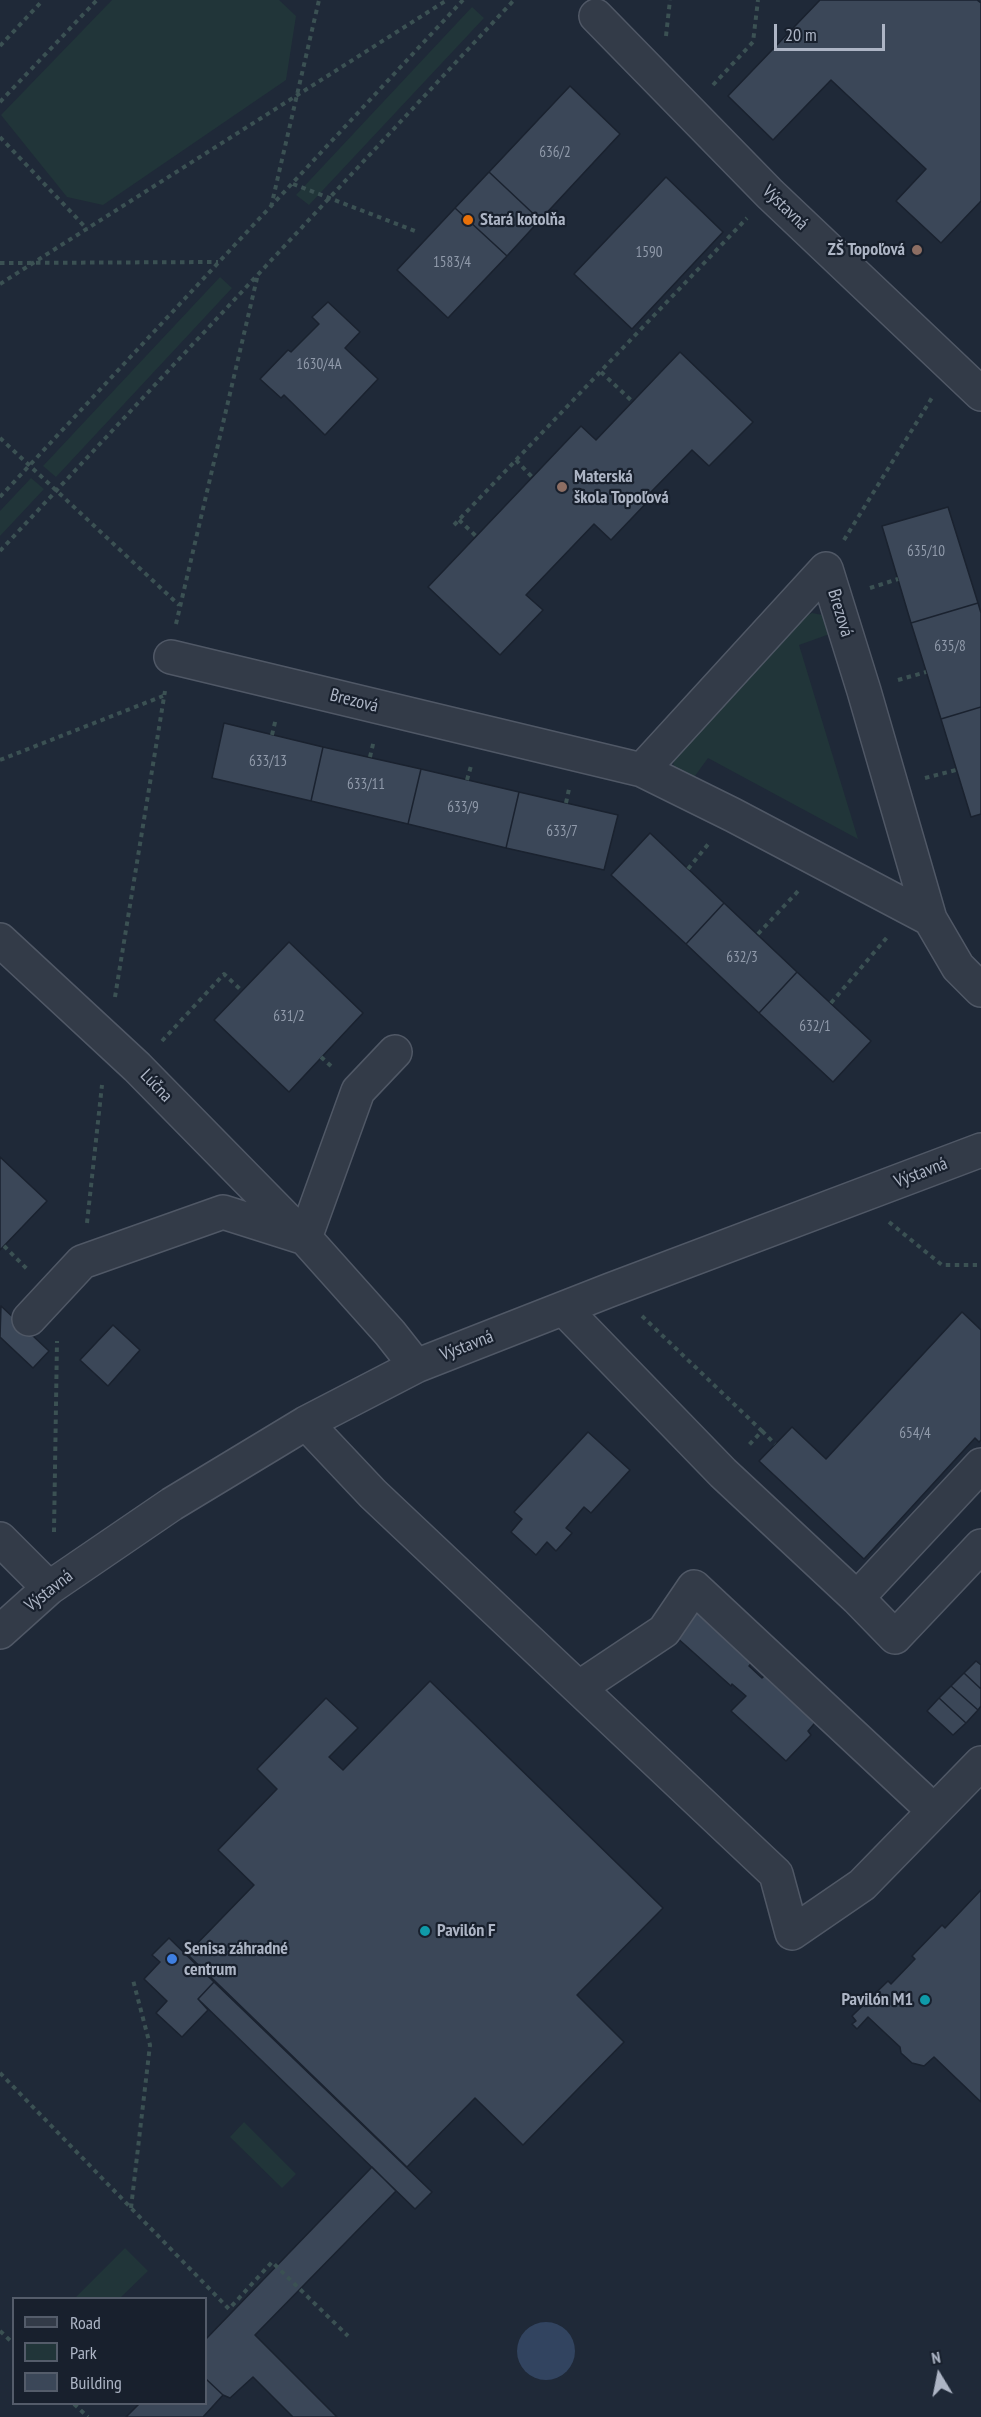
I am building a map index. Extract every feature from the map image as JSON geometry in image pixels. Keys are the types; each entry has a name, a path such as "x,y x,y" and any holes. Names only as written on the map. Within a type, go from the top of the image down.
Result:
{"street":[{"name":"Výstavná","path":"596,16 770,194 981,394"},
{"name":"Brezová","path":"642,771 826,569"},
{"name":"Brezová","path":"826,569 864,691 921,914 958,967 981,990"},
{"name":"Brezová","path":"171,657 642,771 921,914"},
{"name":"Lúčna","path":"0,940 137,1067 305,1238 390,1333 416,1366"},
{"path":"29,1319 82,1262 223,1212 305,1238 358,1091 395,1052"},
{"name":"Výstavná","path":"0,1632 49,1588 172,1504 306,1423 416,1366 981,1150"},
{"path":"564,1309 723,1473 857,1598 895,1637 981,1546"},
{"path":"306,1423 373,1494 776,1874 792,1933 862,1885 981,1763"},
{"path":"857,1598 981,1465"},
{"path":"0,1539 49,1588"},
{"path":"580,1687 664,1631 694,1587 934,1811"}],"path":[{"path":"0,46 43,0"},
{"path":"0,102 97,0"},
{"path":"271,207 319,0"},
{"path":"0,284 447,0"},
{"path":"0,497 463,0"},
{"path":"0,551 514,0"},
{"path":"689,111 753,42 758,0"},
{"path":"0,137 87,230"},
{"path":"293,184 415,231"},
{"path":"454,525 770,194"},
{"path":"0,263 220,262"},
{"path":"171,657 179,605 258,274"},
{"path":"826,569 952,366"},
{"path":"601,372 633,402"},
{"path":"0,438 179,605"},
{"path":"516,460 532,477"},
{"path":"459,519 476,536"},
{"path":"1,760 164,696 108,1039 82,1262"},
{"path":"758,934 824,863"},
{"path":"831,1004 921,914"},
{"path":"137,1067 224,974 242,991"},
{"path":"885,1218 906,1238 942,1265 978,1265"},
{"path":"54,1532 58,1288"},
{"path":"637,1311 775,1444"},
{"path":"723,1473 762,1431"},
{"path":"131,2208 150,2044 133,1980"},
{"path":"0,2073 229,2309 272,2262 348,2336"},
{"path":"0,2331 12,2342"},
{"path":"76,2405 88,2417"}],"green space":[{"path":"112,0 279,0 296,16 286,80 103,205 67,197 1,115"},
{"path":"472,7 484,18 309,205 296,195"},
{"path":"220,277 232,288 56,477 43,466"},
{"path":"31,478 44,489 0,536 0,511"},
{"path":"812,613 828,616 838,631 799,645 858,839 708,758 684,791 673,774 674,755 792,623"},
{"path":"244,2122 296,2174 282,2188 230,2137"},
{"path":"125,2248 148,2271 121,2297 76,2297"}],"water":[{"path":"540,2322 552,2322 567,2330 575,2345 575,2357 567,2372 552,2380 540,2380 525,2372 517,2357 517,2345 525,2330"}],"building":[{"path":"820,0 977,0 981,3 981,201 941,243 896,201 926,169 831,80 773,140 728,96"},
{"path":"570,86 620,134 540,220 489,172"},
{"path":"489,172 540,220 507,256 455,208"},
{"path":"666,177 723,232 632,329 574,274"},
{"path":"455,208 507,256 448,318 397,270"},
{"path":"328,302 360,332 345,348 378,379 325,435 284,395 281,398 260,379 288,350 291,352 319,324 312,317"},
{"path":"680,352 753,422 709,466 692,450 650,493 653,496 611,540 594,524 526,595 543,610 500,655 428,587 581,426 596,440"},
{"path":"948,507 978,603 911,623 882,526"},
{"path":"978,603 981,613 981,707 941,719 911,623"},
{"path":"981,707 981,814 971,817 941,719"},
{"path":"224,723 323,747 311,801 212,778"},
{"path":"323,747 421,769 408,824 311,801"},
{"path":"421,769 519,792 506,848 408,824"},
{"path":"519,792 618,815 604,870 506,848"},
{"path":"650,833 724,903 686,944 611,875"},
{"path":"724,903 797,972 759,1013 686,944"},
{"path":"289,942 363,1013 289,1092 214,1020"},
{"path":"797,972 871,1041 833,1082 759,1013"},
{"path":"0,1157 47,1201 0,1250"},
{"path":"1,1306 49,1351 33,1368 0,1337"},
{"path":"962,1312 981,1330 981,1440 979,1442 975,1438 864,1559 759,1461 792,1427 826,1459"},
{"path":"113,1325 140,1350 108,1386 80,1360"},
{"path":"588,1432 630,1470 591,1513 584,1507 566,1528 572,1533 556,1551 547,1542 536,1555 511,1532 522,1519 514,1512"},
{"path":"700,1609 755,1659 749,1666 762,1678 768,1672 819,1718 808,1731 811,1735 786,1761 731,1711 746,1696 732,1684 731,1686 675,1636"},
{"path":"976,1661 981,1665 981,1689 964,1673"},
{"path":"964,1673 981,1689 981,1706 978,1710 951,1686"},
{"name":"Pavilón F","path":"430,1681 663,1908 577,1995 624,2042 523,2145 475,2098 407,2167 187,1954 254,1885 218,1850 277,1789 257,1769 326,1698 358,1728 329,1757 343,1770"},
{"path":"951,1686 978,1710 966,1723 939,1698"},
{"path":"939,1698 966,1723 953,1735 927,1711"},
{"name":"Pavilón M1","path":"981,1890 981,2102 934,2057 924,2066 912,2063 901,2053 900,2047 868,2017 857,2029 852,2024 856,2021 852,2016 888,1981 891,1984 915,1959 912,1956 942,1925 945,1928"},
{"path":"169,1938 214,1982 198,1999 208,2010 182,2037 156,2013 167,2001 144,1979 160,1962 152,1955"},
{"path":"214,1982 432,2192 415,2209 198,1999"},
{"path":"372,2167 396,2191 255,2335 337,2417 293,2417 253,2377 230,2398 223,2395 207,2380 207,2338"},
{"path":"207,2380 223,2395 203,2417 126,2417 138,2405 207,2405"}],"place":[{"name":"Stará kotolňa","path":"468,220"},
{"name":"ZŠ Topoľová","path":"917,250"},
{"name":"Materská škola Topoľová","path":"562,487"},
{"name":"Pavilón F","path":"425,1931"},
{"name":"Senisa záhradné centrum","path":"172,1959"},
{"name":"Pavilón M1","path":"925,2000"}]}
